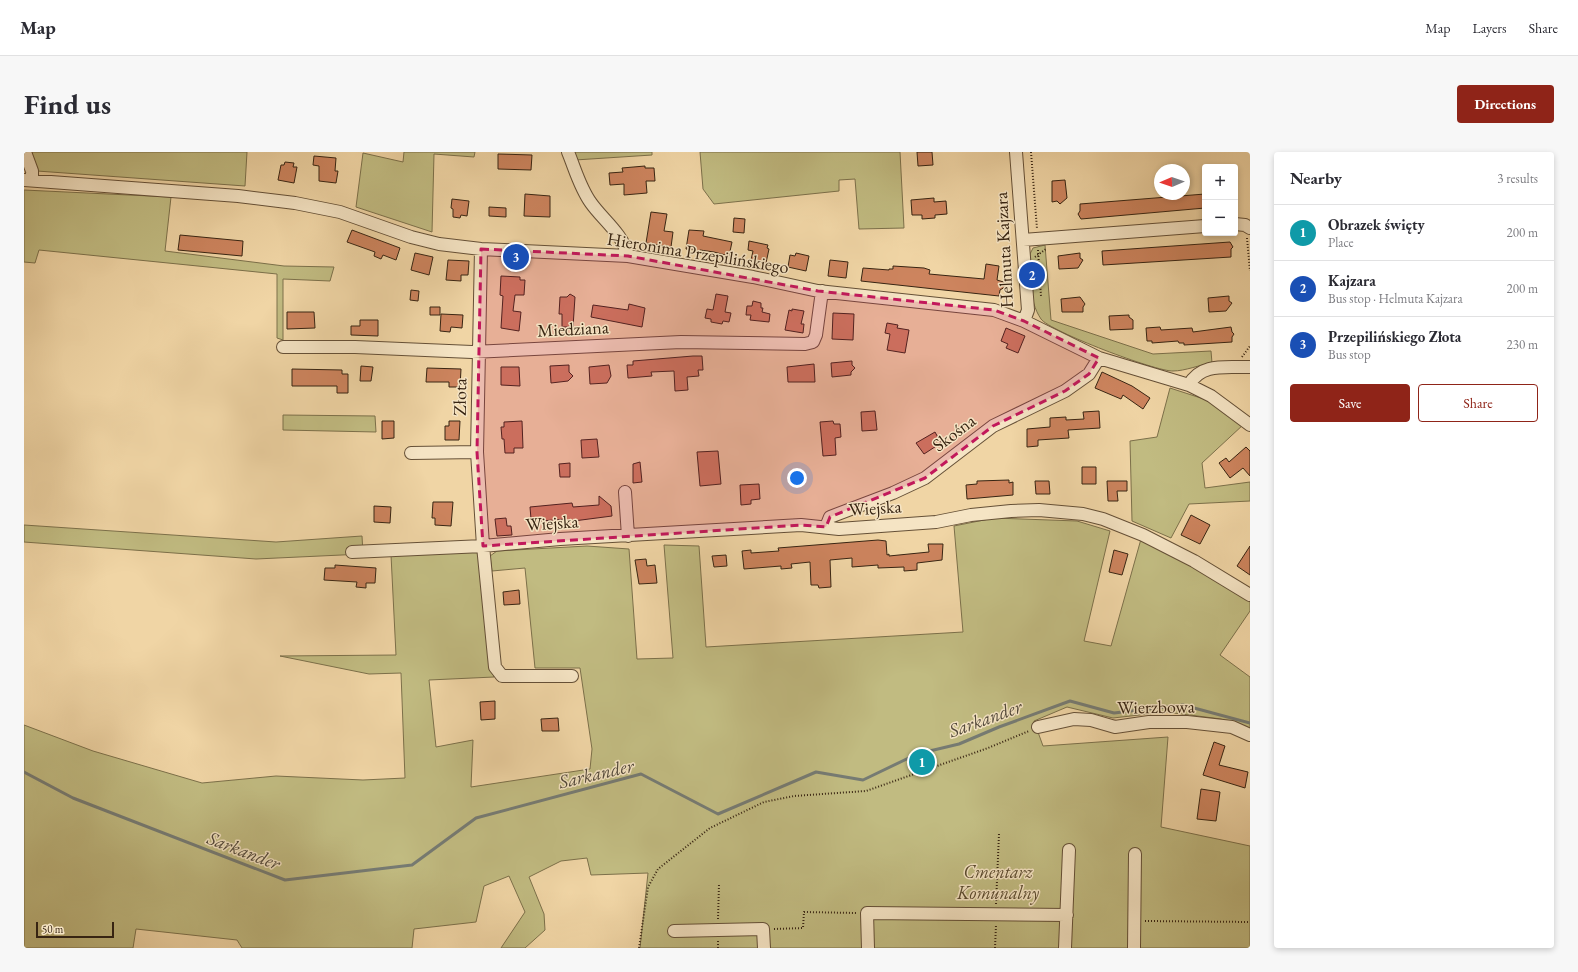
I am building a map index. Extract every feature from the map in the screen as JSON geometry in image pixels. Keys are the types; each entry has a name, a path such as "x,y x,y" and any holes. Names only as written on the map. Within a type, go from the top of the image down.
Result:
{"street":[{"path":"25,152 32,171 28,180"},
{"path":"568,152 581,185 591,203 622,240 628,256"},
{"name":"Helmuta Kajzara","path":"1016,152 1028,310 1024,321"},
{"name":"Hieronima Przepilińskiego","path":"28,180 238,196 295,203 340,212 425,241 481,249 628,256 753,277 789,286 822,291 994,310 1024,321 1099,358 1189,385 1211,396 1250,425"},
{"path":"1238,224 1245,224 1247,232"},
{"path":"1023,240 1202,226"},
{"name":"Złota","path":"481,249 477,452 483,546"},
{"name":"Miedziana","path":"283,347 354,347 478,352 681,342 805,344 813,342 816,335 822,291"},
{"name":"Skośna","path":"826,527 830,516 893,493 925,478 993,426 1071,387 1089,374 1096,366 1099,358"},
{"path":"1189,385 1194,377 1205,369 1250,367"},
{"path":"411,454 477,452"},
{"path":"625,492 628,536"},
{"name":"Wiejska","path":"352,552 483,546 560,539 801,525 838,529 936,522 971,515 1011,510 1062,511 1103,519 1143,535 1194,561 1250,595"},
{"path":"483,546 495,667 502,676 572,676"},
{"name":"Wierzbowa","path":"1038,727 1074,719 1091,720 1115,727 1149,722 1186,722 1232,727 1250,735"},
{"path":"1065,948 1069,850"},
{"path":"1134,948 1136,854"},
{"path":"868,948 867,913 1067,916"},
{"path":"674,931 763,929 764,948"}],"path":[{"path":"1031,152 1041,296"},
{"path":"1247,232 1250,271"},
{"path":"638,948 648,887 658,869 710,828 764,802 794,796 866,792 988,748 1038,727"},
{"path":"995,948 999,834"},
{"path":"718,948 719,884"},
{"path":"763,929 803,928 804,912 867,913"},
{"path":"1145,921 1250,922"}],"highlighted area":[{"path":"481,249 628,256 818,291 994,310 1024,321 1099,358 1089,374 1065,391 993,426 925,478 830,517 826,527 801,525 483,546 477,452"}],"green space":[{"path":"30,152 247,152 245,186 37,171"},
{"path":"404,152 475,152 474,157 434,154 432,232 356,207 363,153 403,162"},
{"path":"572,152 652,152 652,155 575,160"},
{"path":"700,152 900,152 904,228 859,229 855,179 839,180 839,191 714,204 703,189"},
{"path":"24,190 171,197 165,251 284,266 334,267 330,281 283,279 283,340 277,338 277,274 39,250 35,263 24,262"},
{"path":"1045,245 1051,320 1153,354 1211,351 1212,363 1178,371 1163,370 1104,350 1048,325 1041,319 1037,312 1032,296 1030,279 1030,254 1033,248"},
{"path":"1170,388 1210,401 1244,424 1202,463 1205,488 1250,482 1250,501 1189,504 1171,538 1132,521 1130,441 1157,437"},
{"path":"283,415 375,416 376,432 283,430"},
{"name":"Cmentarz Komunalny","path":"994,518 1077,521 1110,531 1084,641 1111,646 1141,539 1191,563 1250,600 1250,611 1220,655 1250,677 1250,730 1221,719 1166,712 1113,718 1067,707 1034,721 1043,746 1168,737 1161,827 1250,846 1250,948 640,948 648,873 591,875 587,858 561,861 529,877 544,914 545,930 525,948 501,948 525,912 509,876 484,886 476,922 414,929 412,948 242,948 237,940 136,929 133,948 24,948 24,725 93,751 202,783 276,776 363,780 405,778 401,673 369,674 280,656 396,655 391,555 479,549 494,677 429,680 436,747 473,740 471,787 590,769 592,749 580,668 535,668 525,568 492,571 490,556 497,551 587,546 629,549 637,659 673,658 664,545 699,546 706,647 963,632 954,526"},
{"path":"24,525 276,542 362,536 363,554 256,559 24,542"}],"building":[{"path":"917,152 932,152 933,165 918,166"},
{"path":"498,154 532,155 531,170 498,169"},
{"path":"314,156 336,158 335,171 338,171 336,183 319,181 319,166 313,165"},
{"path":"285,162 294,163 293,167 297,167 294,183 278,180 281,165 284,165"},
{"path":"645,166 645,168 654,168 655,181 646,181 647,193 624,195 624,184 610,185 609,173 623,172 622,168"},
{"path":"1065,180 1067,198 1060,204 1057,201 1052,202 1052,181"},
{"path":"525,194 550,196 550,217 524,216"},
{"path":"1202,194 1202,208 1081,219 1078,214 1080,211 1080,204 1154,198 1154,200 1190,200 1190,195"},
{"path":"934,198 934,202 946,201 947,214 935,215 935,218 922,219 922,215 912,215 911,200"},
{"path":"452,199 469,201 467,216 461,215 460,218 453,217 453,209 451,208"},
{"path":"489,207 506,208 506,217 489,216"},
{"path":"651,212 667,214 664,231 673,232 671,247 646,243"},
{"path":"734,218 745,219 744,233 733,232"},
{"path":"352,230 400,248 396,260 383,255 381,259 374,256 375,252 347,242"},
{"path":"689,230 704,231 703,236 732,242 729,256 714,252 700,250 697,252 695,250 686,249"},
{"path":"180,235 243,241 242,256 178,250"},
{"path":"749,241 768,245 767,248 769,249 766,263 751,260 753,251 748,250"},
{"path":"1230,242 1233,247 1231,249 1231,257 1103,265 1102,251"},
{"path":"415,253 433,257 429,275 411,270"},
{"path":"796,253 809,256 806,271 788,267 790,255 795,256"},
{"path":"1080,253 1080,258 1083,260 1078,268 1059,269 1058,256"},
{"path":"448,260 469,261 468,275 461,275 461,281 446,280"},
{"path":"830,260 848,262 846,278 828,276"},
{"path":"986,264 999,266 997,280 1010,284 1000,290 999,296 861,281 863,268 889,270 893,269 893,266 924,268 930,270 929,274 984,279"},
{"path":"501,276 520,277 520,280 525,280 524,295 515,295 513,311 521,312 519,331 501,328 503,296 500,295"},
{"path":"411,290 419,291 418,301 410,300"},
{"path":"570,294 575,297 573,327 562,327 562,314 559,314 560,297 567,297"},
{"path":"716,294 728,296 725,312 731,313 729,322 723,321 722,324 711,322 711,319 705,318 707,309 713,310"},
{"path":"1229,296 1229,301 1232,303 1226,311 1209,312 1208,298"},
{"path":"1080,297 1085,304 1083,307 1083,312 1062,312 1061,299"},
{"path":"753,301 761,303 761,308 763,308 762,312 770,314 769,322 750,320 751,315 746,315 747,306 752,306"},
{"path":"629,304 645,308 642,327 591,317 593,305 628,310"},
{"path":"430,307 440,307 440,315 430,315"},
{"path":"792,309 804,311 801,324 804,324 803,333 785,330 789,310 792,311"},
{"path":"287,312 314,312 315,328 287,329"},
{"path":"833,313 854,314 853,340 832,339"},
{"path":"441,314 463,315 462,328 451,327 450,332 440,331"},
{"path":"1129,315 1129,317 1133,320 1133,329 1110,330 1109,316"},
{"path":"360,320 378,320 378,336 351,335 351,326 360,326"},
{"path":"887,323 898,325 897,328 909,330 905,353 887,350 890,334 885,333"},
{"path":"1160,327 1161,330 1192,328 1193,332 1231,327 1234,334 1232,337 1232,342 1184,345 1184,343 1179,343 1178,341 1152,343 1152,341 1147,341 1146,328"},
{"path":"1006,328 1025,336 1018,353 1006,348 1008,344 1001,341"},
{"path":"702,356 703,370 698,370 699,376 687,377 688,390 675,391 674,371 651,372 652,376 628,378 627,365 633,365 633,361"},
{"path":"852,361 852,365 855,368 851,372 851,375 832,377 831,363"},
{"path":"814,364 815,382 788,382 787,367"},
{"path":"569,365 569,372 573,376 568,381 551,383 550,366"},
{"path":"609,365 611,376 607,383 590,384 589,367"},
{"path":"361,366 373,367 371,381 360,381"},
{"path":"501,367 519,367 520,386 501,385"},
{"path":"427,368 461,369 460,387 449,387 449,382 426,382"},
{"path":"292,369 342,370 342,374 348,374 348,393 337,393 337,386 292,386"},
{"path":"1102,372 1132,386 1150,398 1143,409 1123,395 1121,399 1095,388"},
{"path":"875,411 877,430 862,431 861,412"},
{"path":"1099,411 1100,428 1068,430 1069,438 1038,440 1038,446 1027,447 1027,429 1050,427 1050,418 1066,417 1066,420 1084,419 1083,412"},
{"path":"382,421 394,421 394,438 382,439"},
{"path":"449,421 460,421 459,440 445,440 445,426 449,426"},
{"path":"522,421 523,448 514,448 514,453 505,453 501,427 504,427 504,422"},
{"path":"833,421 834,424 840,424 841,437 835,438 836,455 823,456 820,422"},
{"path":"935,432 941,443 924,454 916,443"},
{"path":"597,439 599,457 582,458 581,440"},
{"path":"1246,447 1250,451 1250,476 1243,468 1230,478 1219,463 1226,458 1229,462"},
{"path":"718,451 721,484 700,486 697,452"},
{"path":"640,462 642,482 633,483 633,464"},
{"path":"570,463 570,477 560,477 559,464"},
{"path":"1082,467 1096,467 1096,484 1082,484"},
{"path":"1009,480 1009,483 1013,482 1013,495 967,499 966,485 977,484 977,481"},
{"path":"1035,481 1049,481 1050,494 1036,494"},
{"path":"1107,481 1127,481 1127,491 1117,491 1118,501 1108,501"},
{"path":"759,484 760,499 751,500 751,504 741,505 740,485"},
{"path":"599,496 611,506 612,516 566,522 566,519 541,521 541,518 531,519 530,507 572,503 573,507 599,505"},
{"path":"433,502 453,502 451,526 435,525 435,518 432,518"},
{"path":"374,506 391,507 390,523 374,522"},
{"path":"1191,515 1210,525 1200,544 1181,535"},
{"path":"506,518 507,526 511,526 512,535 497,536 495,519"},
{"path":"878,540 886,541 887,555 889,554 889,556 929,552 928,544 943,544 942,560 917,563 917,570 904,571 904,567 878,568 878,565 852,567 852,558 830,560 831,587 819,588 818,585 811,585 810,562 791,564 792,568 781,569 781,566 744,569 742,551 751,550 751,553 779,551 778,548"},
{"path":"1250,546 1250,575 1237,566"},
{"path":"1114,550 1128,554 1122,575 1109,572"},
{"path":"726,555 727,566 714,567 712,556"},
{"path":"646,559 647,566 655,565 657,583 639,584 635,560"},
{"path":"335,565 376,568 375,583 366,583 366,588 356,587 357,582 324,580 325,568 335,568"},
{"path":"519,590 520,604 504,605 503,592"},
{"path":"495,701 495,719 481,720 480,702"},
{"path":"558,718 559,731 542,731 541,719"},
{"path":"1214,742 1225,746 1219,765 1248,772 1245,788 1203,775"},
{"path":"1201,789 1220,792 1216,821 1197,819"}],"waterway":[{"name":"Sarkander","path":"24,772 73,798 285,880 412,865 476,818 641,774 718,814 816,772 863,780 917,754 959,744 999,727 1070,701 1114,713 1183,705 1250,723"}],"place":[{"name":"Przepilińskiego Złota","path":"516,257"},
{"name":"Kajzara","path":"1032,275"},
{"name":"Obrazek święty","path":"922,762"}]}
